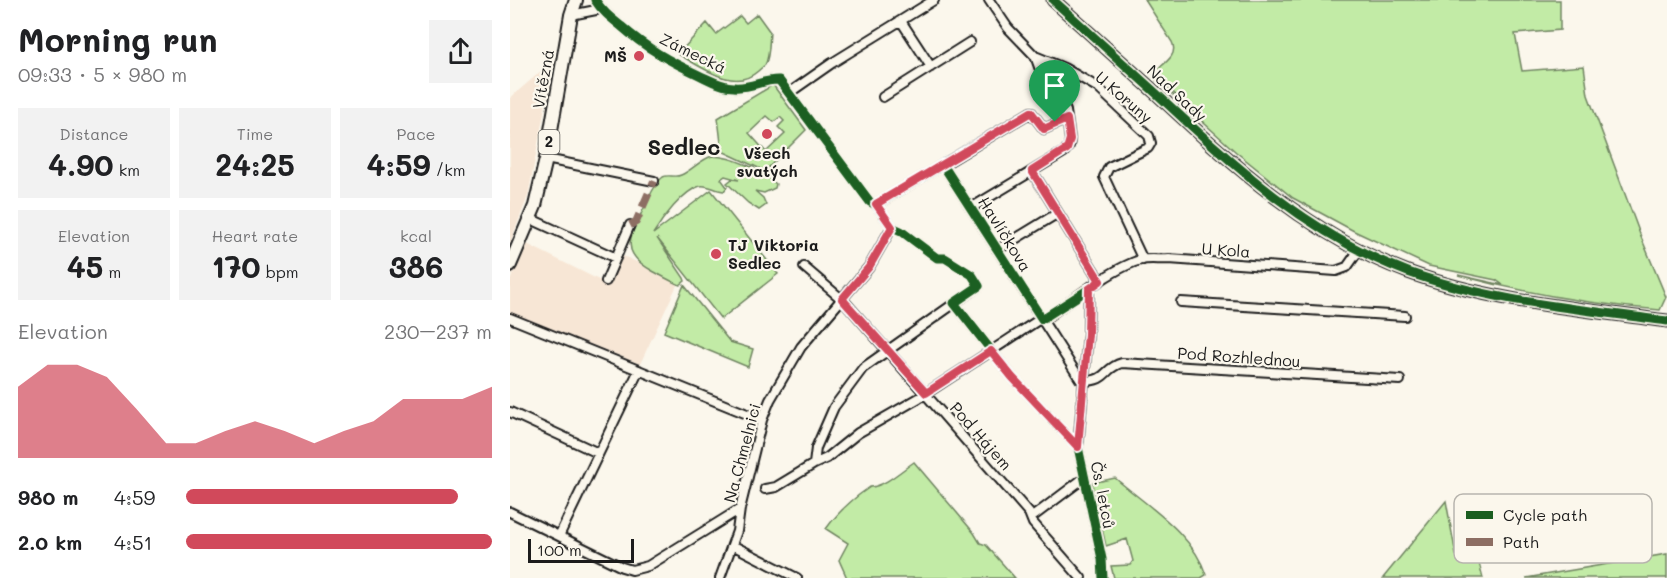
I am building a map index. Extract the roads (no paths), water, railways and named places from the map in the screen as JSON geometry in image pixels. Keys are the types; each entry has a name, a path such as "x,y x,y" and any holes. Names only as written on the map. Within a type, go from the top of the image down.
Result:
{"main road":[{"name":"Vítězná","path":"510,265 531,219 546,159 571,15 576,0"}],"street":[{"name":"Zámecká","path":"595,0 601,9 643,46 664,58 706,78 735,88 779,80 789,93"},
{"path":"934,0 832,63 789,93 870,202 876,204 892,227 901,231 937,258"},
{"name":"U Koruny","path":"989,0 1008,28 1035,56 1066,111 1069,146 1064,152 1032,171"},
{"name":"Nad Sady","path":"1053,0 1241,171 1283,205 1359,250 1408,272 1484,293 1667,321"},
{"path":"571,15 601,9"},
{"path":"902,21 931,67"},
{"path":"883,97 970,42"},
{"name":"U Koruny","path":"1035,56 1064,68 1097,87 1149,136 1151,143 1148,148 1109,167 1104,177 1143,260"},
{"path":"876,204 1031,112 1044,129 1067,119"},
{"path":"546,159 654,181"},
{"name":"Havlíčkova","path":"943,165 1083,381"},
{"path":"971,208 1032,171 1100,281"},
{"path":"997,250 1058,213"},
{"path":"531,219 616,258"},
{"path":"606,281 630,225"},
{"name":"Na Chmelnici","path":"720,578 737,531 740,509 762,420 770,400 801,346 869,267 892,227"},
{"name":"U Kola","path":"765,489 776,487 827,458 858,433 926,393 1124,267 1143,260 1169,260 1336,271 1347,267 1359,250"},
{"name":"Pod Hájem","path":"804,267 842,299 926,393 1029,513 1081,578"},
{"path":"814,464 816,448 837,402 863,368 979,286"},
{"path":"1078,447 1088,334 1089,289"},
{"name":"Čs. letců","path":"954,303 1012,377 1078,447 1102,560"},
{"path":"1181,303 1405,316"},
{"path":"510,318 762,420"},
{"name":"Pod Rozhlednou","path":"1083,381 1100,380 1115,366 1122,363 1400,380"},
{"path":"559,536 639,370"},
{"path":"510,412 598,453"},
{"path":"1031,518 1084,478"},
{"path":"510,512 622,567 638,569 648,566 740,509"},
{"path":"732,545 797,578"}],"place":[{"name":"MŠ","path":"639,56"},
{"name":"Všech svatých","path":"767,134"},
{"name":"TJ Viktoria Sedlec","path":"716,254"}],"district":[{"name":"Sedlec","path":"684,147"}]}
